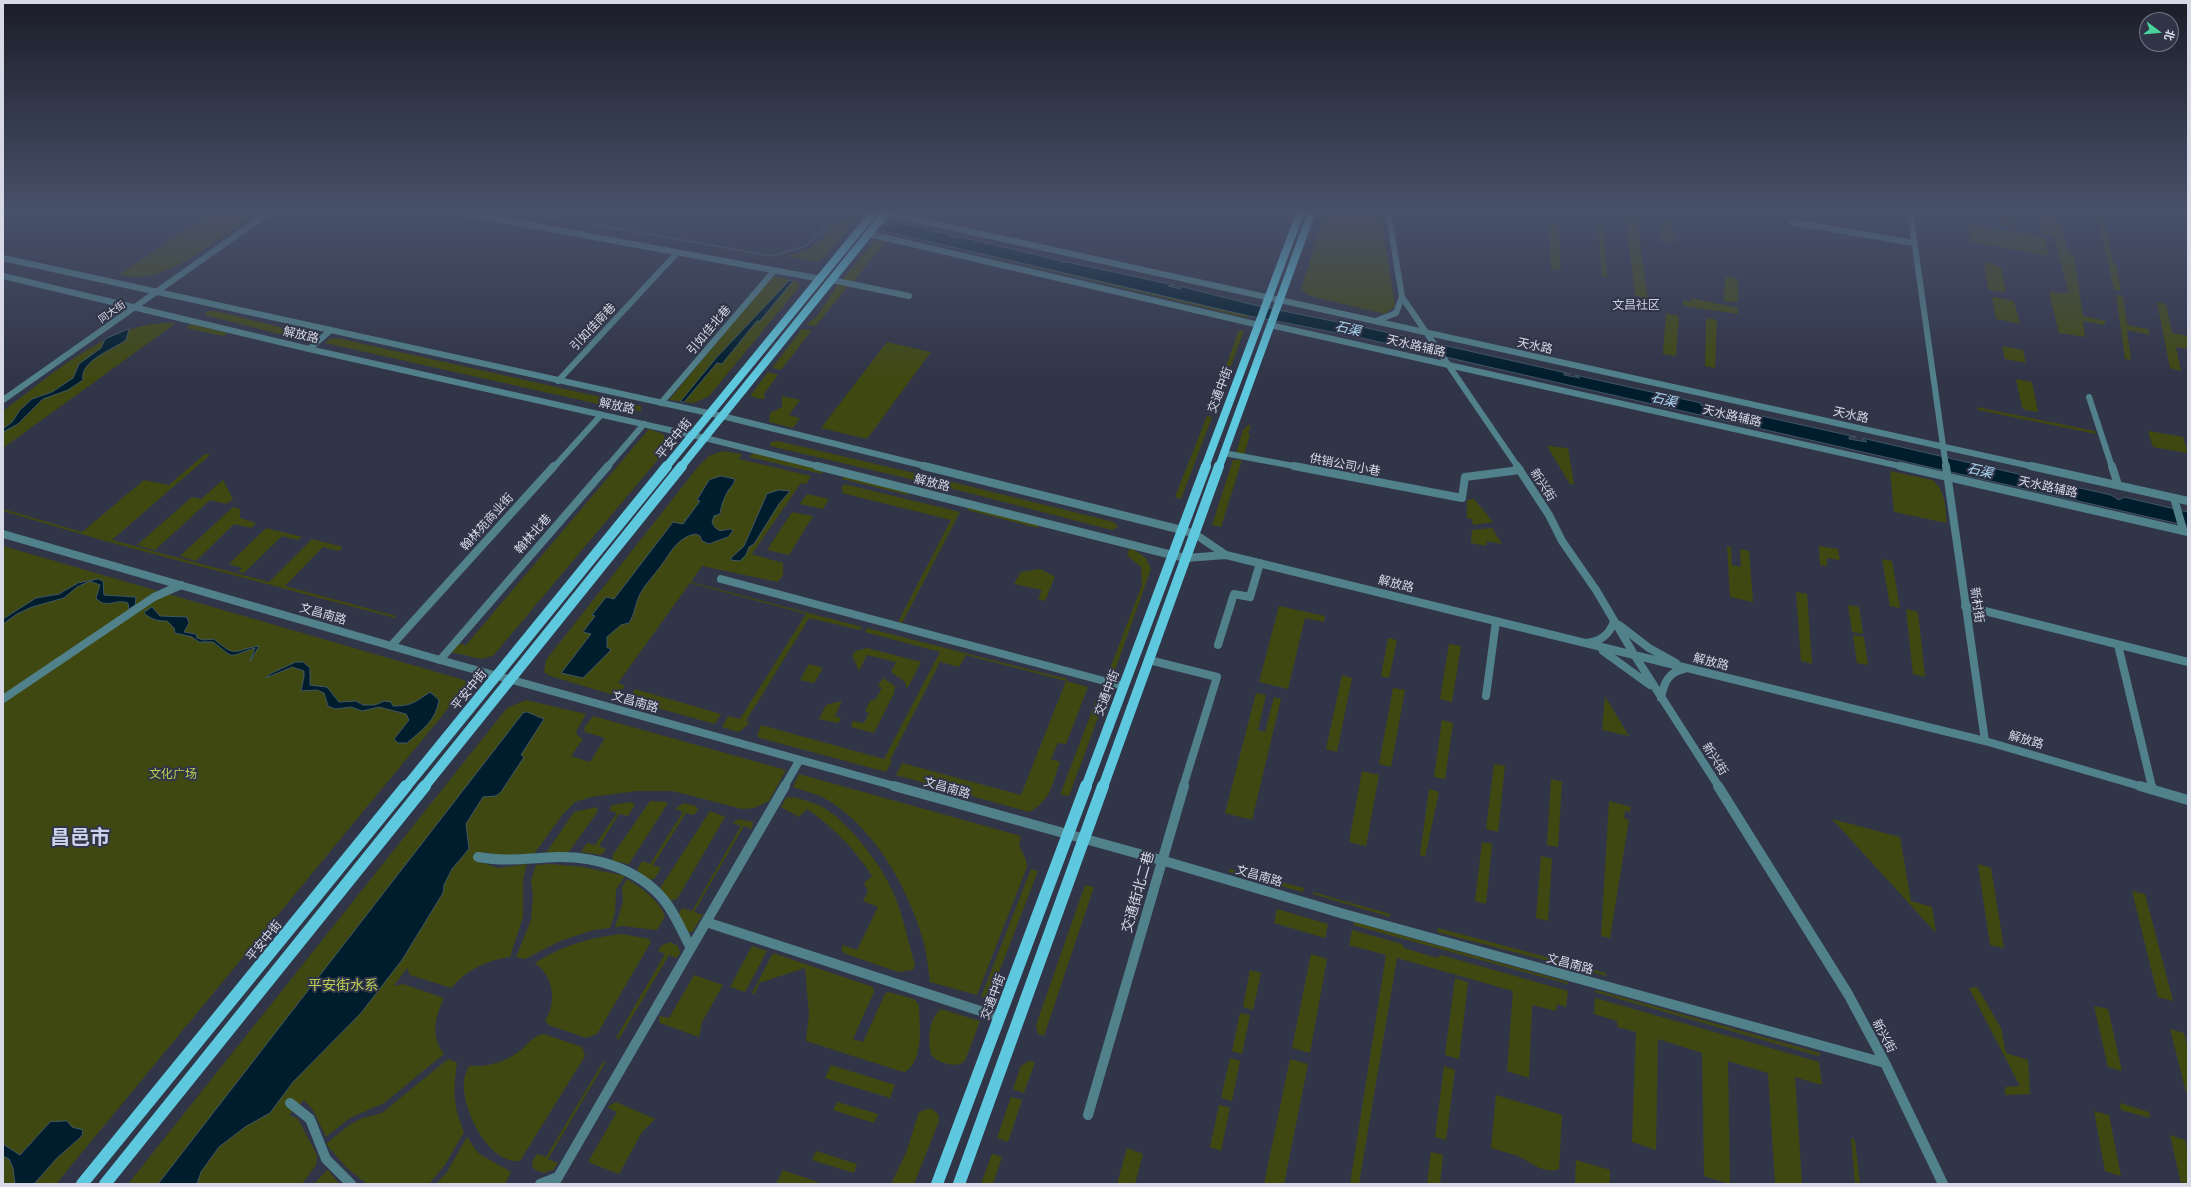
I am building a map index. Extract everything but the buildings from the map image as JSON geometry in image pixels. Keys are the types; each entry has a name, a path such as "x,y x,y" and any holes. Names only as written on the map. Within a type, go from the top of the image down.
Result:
{"main road":[{"name":"平安中街","path":"82,1184 820,279 833,266"},
{"name":"平安中街","path":"105,1184 842,266"},
{"name":"交通中街","path":"937,1184 1280,266"},
{"name":"交通中街","path":"959,1184 1292,266"}],"street":[{"name":"解放路","path":"40,266 722,416 1182,530 1195,534 1226,555"},
{"name":"同大街","path":"3,400 195,266"},
{"name":"引如佳南巷","path":"558,381 665,266"},
{"path":"754,266 820,279"},
{"path":"1020,266 1259,322"},
{"name":"天水路","path":"1127,266 1269,297 1278,303 1374,321 1427,334 2188,501"},
{"path":"1397,266 1402,297 1427,334"},
{"path":"1917,266 1945,447"},
{"name":"引如佳北巷","path":"661,403 774,270"},
{"name":"解放路","path":"3,276 309,349 705,438 1186,558 1226,555 1260,563 1584,643 1595,647 1985,741 2188,800"},
{"path":"832,280 909,296"},
{"path":"1374,321 1396,313 1402,297"},
{"name":"天水路辅路","path":"1271,323 1477,371 1948,475 2188,532"},
{"path":"309,349 331,330"},
{"name":"新兴街","path":"1427,334 1434,342 1520,470 1635,656 1778,879 1848,994 1885,1063 1944,1184"},
{"path":"1462,384 1470,374 1477,371"},
{"path":"2089,397 2118,485"},
{"name":"翰林苑商业街","path":"391,646 601,415"},
{"name":"翰林北巷","path":"440,660 644,424"},
{"name":"新村街","path":"1945,447 1965,606 1985,741"},
{"name":"供销公司小巷","path":"1224,453 1462,498 1465,477 1520,470"},
{"path":"2174,498 2182,526"},
{"name":"文昌南路","path":"3,534 440,660 498,675 799,761 1068,834 1344,914 1885,1063"},
{"path":"1218,645 1234,594 1250,597 1260,563"},
{"path":"721,579 1123,686"},
{"path":"3,699 154,597 181,585"},
{"path":"1965,606 2188,662"},
{"path":"1486,696 1496,621"},
{"path":"1584,643 1592,643 1602,638 1613,626 1614,621 1649,648 1687,668"},
{"path":"2118,645 2152,789"},
{"path":"1595,647 1623,663 1660,695 1669,674 1677,670 1687,668"},
{"name":"交通街北二巷","path":"1088,1115 1161,860 1217,677 1149,660"},
{"path":"540,1184 556,1181 799,761"},
{"path":"478,857 505,862 559,857 590,859 621,869 643,881 659,894 673,913 691,948"},
{"path":"706,922 999,1017"},
{"path":"290,1103 310,1119 326,1159 351,1184"}],"green space":[{"path":"132,266 173,266 153,275 138,277 119,275"},
{"path":"853,266 866,266 853,282 842,280"},
{"path":"1031,266 1037,266 1249,315 1247,318"},
{"path":"1308,266 1389,266 1395,306 1385,314 1310,296 1301,289"},
{"path":"1551,266 1561,266 1561,270 1551,269"},
{"path":"1601,266 1606,266 1607,278 1602,277"},
{"path":"1632,266 1643,266 1648,300 1635,295"},
{"path":"1985,266 2001,267 2006,292 1992,291 1988,289"},
{"path":"2062,266 2076,266 2083,316 2106,321 2104,325 2083,321 2085,337 2059,333 2049,292 2069,293"},
{"path":"2109,266 2116,266 2121,291 2114,290"},
{"path":"772,276 796,281 799,284 799,287 709,396 694,403 669,400"},
{"path":"1727,276 1738,279 1738,302 1726,302 1724,299 1725,277"},
{"path":"838,284 848,286 816,326 806,325 817,316"},
{"path":"2116,295 2123,296 2127,325 2148,329 2150,335 2127,330 2131,360 2125,359"},
{"path":"1995,297 2014,301 2020,324 1996,319 1992,298"},
{"path":"1691,298 1734,307 1738,309 1738,314 1683,306 1683,300 1691,302"},
{"path":"2157,302 2166,304 2172,333 2188,336 2188,349 2176,347 2181,371 2170,368"},
{"path":"208,311 216,311 311,335 308,340 296,338 204,315"},
{"path":"1666,313 1679,316 1676,356 1663,354"},
{"path":"1708,318 1717,320 1715,368 1705,366 1706,320"},
{"path":"161,323 176,323 3,448 3,411 58,369 97,344 117,334 139,327"},
{"path":"191,324 228,333 223,336 186,328"},
{"path":"802,329 812,330 781,370 772,368"},
{"path":"1239,330 1244,331 1231,366 1226,366"},
{"path":"337,338 641,406 641,411 634,412 325,343 330,339"},
{"path":"887,342 931,352 867,439 821,428"},
{"path":"2002,346 2023,350 2026,363 2005,359"},
{"path":"768,372 778,375 764,394 765,398 761,399 750,396"},
{"path":"2016,379 2032,382 2038,412 2025,410 2022,407"},
{"path":"782,396 800,400 789,415 800,418 793,428 769,422 770,413 782,407"},
{"path":"1977,407 2095,431 2096,434 1978,410"},
{"path":"1207,416 1212,417 1181,499 1175,497"},
{"path":"1248,425 1251,425 1248,434 1250,435 1244,455 1236,453 1243,430"},
{"path":"649,429 663,434 667,441 666,450 493,656 481,659 451,652 458,643 466,645"},
{"path":"2148,431 2183,437 2188,453 2153,447"},
{"path":"778,441 931,477 934,480 927,483 770,446 771,442"},
{"path":"1547,446 1568,448 1574,484 1570,484"},
{"path":"723,451 742,454 739,459 811,476 806,484 801,483 752,554 783,563 783,575 778,582 702,566 691,582 862,627 860,630 809,618 746,721 750,722 738,732 722,727 728,716 740,719 806,614 690,583 618,683 625,686 617,696 550,676 544,672 546,660 697,468 709,456"},
{"path":"753,453 824,470 822,474 749,457"},
{"path":"205,454 210,455 112,540 269,582 312,539 343,547 339,551 323,547 285,586 396,616 395,618 105,541 3,511 3,509 82,532 144,480 169,485"},
{"path":"1233,460 1242,460 1221,527 1212,525"},
{"path":"1890,471 1932,480 1937,484 1944,499 1947,523 1894,512"},
{"path":"845,476 899,489 909,494 842,479"},
{"path":"223,480 233,499 226,504 210,500 155,550 137,545 192,497 201,499"},
{"path":"944,480 1114,522 1118,527 1112,530 938,485 938,482"},
{"path":"844,484 960,512 902,623 898,622 951,520 842,493 843,490 841,489"},
{"path":"807,494 829,499 823,509 800,504"},
{"path":"1474,499 1493,522 1473,525 1472,519 1467,518 1467,500"},
{"path":"969,506 1039,524 1038,528 967,510"},
{"path":"233,507 240,509 240,518 256,523 251,528 234,524 196,561 180,556"},
{"path":"792,512 813,516 789,555 767,550"},
{"path":"266,528 302,537 298,540 282,536 244,573 238,572 242,568 229,564"},
{"path":"1492,528 1502,544 1487,541 1486,546 1471,543 1472,530"},
{"name":"文化广场","path":"3,546 464,680 467,684 56,1184 3,1184"},
{"path":"1727,546 1731,547 1732,565 1741,567 1740,549 1749,551 1753,602 1730,597"},
{"path":"1819,546 1838,549 1840,560 1827,558 1827,566 1820,565"},
{"path":"1130,547 1146,558 1151,569 1113,676 1108,674 1142,585 1141,567 1127,555"},
{"path":"1882,559 1892,561 1900,608 1890,606"},
{"path":"1040,569 1054,576 1045,601 1038,599 1042,590 1014,584 1021,572"},
{"path":"1796,592 1807,594 1812,664 1801,661"},
{"path":"1848,605 1859,607 1863,634 1852,632"},
{"path":"1279,606 1325,616 1324,622 1305,618 1288,689 1259,682"},
{"path":"1906,609 1918,612 1925,677 1913,674"},
{"path":"867,628 1067,679 1067,681 1088,687 1066,744 1058,743 1051,759 1060,762 1050,791 1042,803 1029,812 896,775 902,763 1021,795 1066,681 966,655 959,667 940,662 890,760 892,761 886,772 757,736 761,725 884,759 940,652 865,632"},
{"path":"1853,635 1864,637 1868,665 1857,663"},
{"path":"1388,638 1397,640 1389,678 1381,676"},
{"path":"1449,644 1461,646 1452,702 1440,699"},
{"path":"867,648 921,662 907,689 905,682 891,672 896,662 867,655 859,671 852,655 856,651"},
{"path":"809,664 823,668 814,683 800,680"},
{"path":"1342,675 1352,678 1337,752 1326,749"},
{"path":"883,678 895,686 894,693 874,733 851,727 853,721 864,723 869,713 865,711 871,700 875,700 882,688 878,686"},
{"path":"1393,688 1405,690 1391,767 1379,764"},
{"path":"635,689 721,714 715,724 628,700"},
{"path":"1100,690 1107,693 1069,796 1060,795"},
{"path":"1256,693 1266,695 1258,730 1265,732 1274,697 1281,699 1252,820 1225,813"},
{"path":"1605,696 1629,736 1602,730"},
{"name":"平安街水系","path":"526,700 586,714 576,732 578,736 583,739 571,756 590,762 605,738 585,732 584,728 593,716 786,770 769,801 754,808 742,809 673,791 637,791 591,797 575,802 563,814 534,854 501,857 486,852 480,862 498,868 527,864 523,879 523,917 510,957 485,963 470,971 451,988 410,975 407,968 394,986 403,984 444,998 436,1019 435,1033 444,1054 384,1103 350,1118 326,1137 313,1110 304,1100 289,1115 298,1119 317,1155 316,1165 302,1184 128,1184 507,708"},
{"path":"842,701 835,716 841,718 838,723 819,719 826,705"},
{"path":"1442,720 1453,723 1445,779 1434,777"},
{"path":"1494,764 1505,766 1498,832 1486,829"},
{"path":"1362,771 1379,775 1366,846 1349,842"},
{"path":"799,774 1021,836 1019,845 1026,860 1027,867 977,995 930,982 926,950 916,920 898,878 886,858 857,823 840,808 822,797 793,787"},
{"path":"1551,779 1562,782 1558,847 1547,845"},
{"path":"1429,789 1439,792 1425,857 1420,855"},
{"path":"794,797 819,805 835,816 855,835 881,869 897,901 903,919 915,965 913,970 898,972 846,954 842,951 842,945 857,950 878,907 863,901 868,891 864,883 872,876 851,848 835,831 817,816 807,809 799,817 781,807 786,798"},
{"path":"650,801 668,803 629,864 613,861 612,856"},
{"path":"1609,801 1631,807 1630,812 1625,811 1624,818 1629,820 1610,938 1601,936"},
{"path":"631,802 635,805 628,816 619,814 599,846 606,849 601,855 581,852 587,843 595,845 617,813 609,810 612,805"},
{"path":"684,803 696,806 698,810 694,815 686,813 653,865 661,868 655,878 649,880 637,870 642,861 650,864 683,812 675,809"},
{"path":"596,807 598,811 568,853 546,853 574,812"},
{"path":"710,811 725,817 677,899 670,901 660,888"},
{"path":"739,819 753,822 752,829 744,826 694,912 703,915 692,932 687,932 678,915 682,908 692,911 741,826 732,823"},
{"path":"1832,819 1900,837 1911,901 1932,907 1936,933"},
{"path":"1482,842 1492,844 1486,904 1475,901"},
{"path":"1541,856 1552,859 1548,921 1536,918"},
{"path":"551,864 583,867 625,876 616,890 615,913 610,928 593,930 560,941 525,959 516,957 531,920 533,896 531,881 536,865"},
{"path":"1978,864 1991,868 2004,948 1990,945"},
{"path":"1031,869 1038,871 991,993 985,997 981,997"},
{"path":"1229,869 1304,888 1303,892 1229,872"},
{"path":"627,879 650,895 663,911 665,917 657,930 622,926 615,927 623,902 622,887"},
{"path":"1085,885 1094,887 1044,1036 1038,1034 1036,1025"},
{"path":"2132,891 2145,894 2173,1001 2158,997"},
{"path":"1313,892 1390,914 1390,917 1313,894"},
{"path":"1277,909 1328,924 1325,938 1274,923"},
{"path":"1354,922 1568,982 1568,984 1353,925"},
{"path":"1438,928 1606,973 1606,976 1437,932"},
{"path":"1352,930 1402,944 1404,948 1437,958 1441,955 1568,991 1566,1007 1557,1004 1556,1011 1532,1005 1529,1078 1507,1071 1513,991 1397,958 1359,1184 1350,1184 1386,955 1349,945"},
{"path":"622,934 649,939 651,942 597,1034 586,1038 549,1025 545,1021 551,1006 552,990 546,975 535,963 556,951 577,943"},
{"path":"670,942 678,946 680,953 677,958 669,955 619,1039 616,1038 665,954 658,951 661,946"},
{"path":"752,946 767,951 745,992 730,987"},
{"path":"773,953 873,987 874,992 853,1039 863,1042 885,994 888,992 914,999 919,1005 920,1041 916,1059 911,1066 905,1072 900,1071 806,1041 809,1014 805,968 759,983 755,994 752,993"},
{"path":"1311,954 1327,959 1310,1053 1292,1048"},
{"path":"1250,970 1261,973 1253,1010 1243,1007"},
{"path":"694,975 723,985 702,1022 699,1037 660,1023 659,1018 660,1016 669,1018"},
{"path":"1455,978 1468,982 1459,1059 1445,1055"},
{"path":"1977,987 2001,1028 2006,1053 2028,1060 2030,1094 2005,1095 2005,1087 2020,1086 1969,988"},
{"path":"1596,990 1820,1053 1819,1056 1595,992"},
{"path":"1595,998 1819,1062 1822,1085 1795,1077 1802,1184 1775,1184 1768,1073 1728,1061 1730,1184 1704,1176 1702,1053 1658,1039 1656,1150 1632,1142 1636,1032 1618,1027 1617,1021 1594,1014"},
{"path":"2094,1006 2108,1009 2122,1071 2108,1067"},
{"path":"941,1009 980,1021 965,1061 957,1065 943,1063 931,1055 929,1036 931,1024"},
{"path":"1240,1013 1250,1015 1242,1054 1232,1051"},
{"path":"2170,1029 2184,1033 2188,1048 2188,1092 2186,1092"},
{"path":"544,1034 582,1047 585,1056 520,1161 508,1160 497,1154 487,1144 472,1119 464,1092 464,1077 469,1066 490,1065 503,1061 521,1050 534,1038"},
{"path":"1230,1058 1240,1061 1232,1101 1221,1098"},
{"path":"448,1059 457,1063 455,1098 464,1132 445,1165 429,1184 367,1184 346,1167 326,1144 348,1126 360,1119 382,1113"},
{"path":"1290,1059 1308,1064 1284,1184 1264,1184"},
{"path":"1029,1061 1035,1062 1024,1093 1013,1089 1021,1066"},
{"path":"603,1062 605,1063 548,1159 558,1163 554,1169 545,1173 535,1170 532,1166 533,1160 537,1154 546,1157"},
{"path":"831,1065 895,1085 890,1098 825,1078"},
{"path":"1444,1066 1455,1070 1446,1140 1435,1137"},
{"path":"1496,1095 1562,1115 1559,1169 1543,1169 1518,1156 1491,1148"},
{"path":"1011,1097 1022,1100 1008,1142 997,1138"},
{"path":"616,1102 655,1119 642,1132 619,1174 588,1162 617,1112 608,1108"},
{"path":"837,1102 878,1114 874,1123 833,1110"},
{"path":"2120,1103 2149,1112 2150,1118 2121,1110"},
{"path":"1219,1105 1230,1108 1221,1151 1210,1147"},
{"path":"930,1108 938,1114 939,1121 914,1184 891,1184 906,1153 919,1112"},
{"path":"2094,1111 2109,1115 2121,1176 2105,1171"},
{"path":"2170,1135 2185,1140 2188,1152 2188,1184 2181,1184"},
{"path":"467,1137 478,1153 511,1172 505,1184 436,1184 447,1172"},
{"path":"1851,1138 1855,1140 1860,1184 1855,1184"},
{"path":"1127,1148 1143,1154 1135,1184 1117,1184"},
{"path":"816,1151 857,1164 854,1173 812,1160"},
{"path":"1431,1152 1443,1155 1440,1184 1427,1184"},
{"path":"992,1154 1002,1157 993,1184 981,1184"},
{"path":"1576,1160 1610,1170 1610,1184 1575,1184"},
{"path":"783,1170 823,1184 776,1184"},
{"path":"326,1171 329,1171 339,1184 314,1184"}],"water":[{"name":"石渠","path":"1036,266 1087,266 1174,285 1168,286 1181,289 1179,286 1254,305 1352,325 1356,329 1363,327 1571,374 1564,373 1564,375 1580,378 1575,375 1701,403 1701,405 1721,409 1721,407 1856,437 1849,437 1849,439 1867,442 1862,438 2027,476 2034,481 2040,479 2111,495 2119,500 2124,497 2188,512 2188,526 1353,336 1245,315"},
{"path":"790,280 793,281 760,321 757,321 722,364 717,363 684,402 680,402 716,358"},
{"path":"129,329 126,340 98,356 86,367 83,373 83,380 68,390 43,399 18,424 3,432 3,429 12,422 20,410 32,399 52,392 73,378 79,364 101,348 105,339"},
{"path":"721,476 735,479 724,499 720,514 714,516 712,522 718,530 731,529 733,531 728,537 709,544 702,541 700,536 696,534 679,542 642,590 629,623 621,625 607,637 607,647 611,650 583,678 561,673 591,634 583,632 595,616 592,615 606,597 614,599 673,522 683,524 700,501 697,500 709,480"},
{"path":"779,490 790,491 779,504 754,544 749,547 746,555 740,561 731,560 731,558 744,546 767,494"},
{"path":"98,579 103,581 104,595 136,597 135,605 129,609 128,603 119,602 107,604 100,601 96,598 100,585 90,581 77,587 64,598 32,607 17,614 3,624 3,619 36,598 59,594 78,583"},
{"path":"152,607 160,616 187,617 189,623 184,632 196,634 197,638 204,640 214,639 231,651 235,652 259,646 250,662 255,648 232,655 213,642 199,642 192,637 175,633 174,628 167,621 155,620 144,613"},
{"path":"296,662 303,662 310,668 310,685 327,687 339,702 356,701 363,705 375,705 384,701 391,702 393,706 399,706 413,703 430,692 439,700 435,714 428,724 407,743 398,743 394,739 409,720 406,714 379,707 362,711 351,707 335,709 328,706 324,693 317,690 301,691 304,671 292,667 266,678 270,674"},
{"path":"527,712 544,719 521,755 524,757 501,792 496,796 483,797 466,824 469,849 452,869 444,885 443,893 402,960 361,1013 293,1082 270,1113 245,1127 219,1147 201,1172 197,1184 158,1184 523,713"},
{"path":"67,1121 72,1127 83,1130 82,1136 57,1158 34,1184 15,1184 13,1168 9,1159 3,1156 3,1144 20,1155 50,1122"}],"district":[{"name":"文昌社区","path":"1636,305"},
{"name":"昌邑市","path":"80,838"}]}
